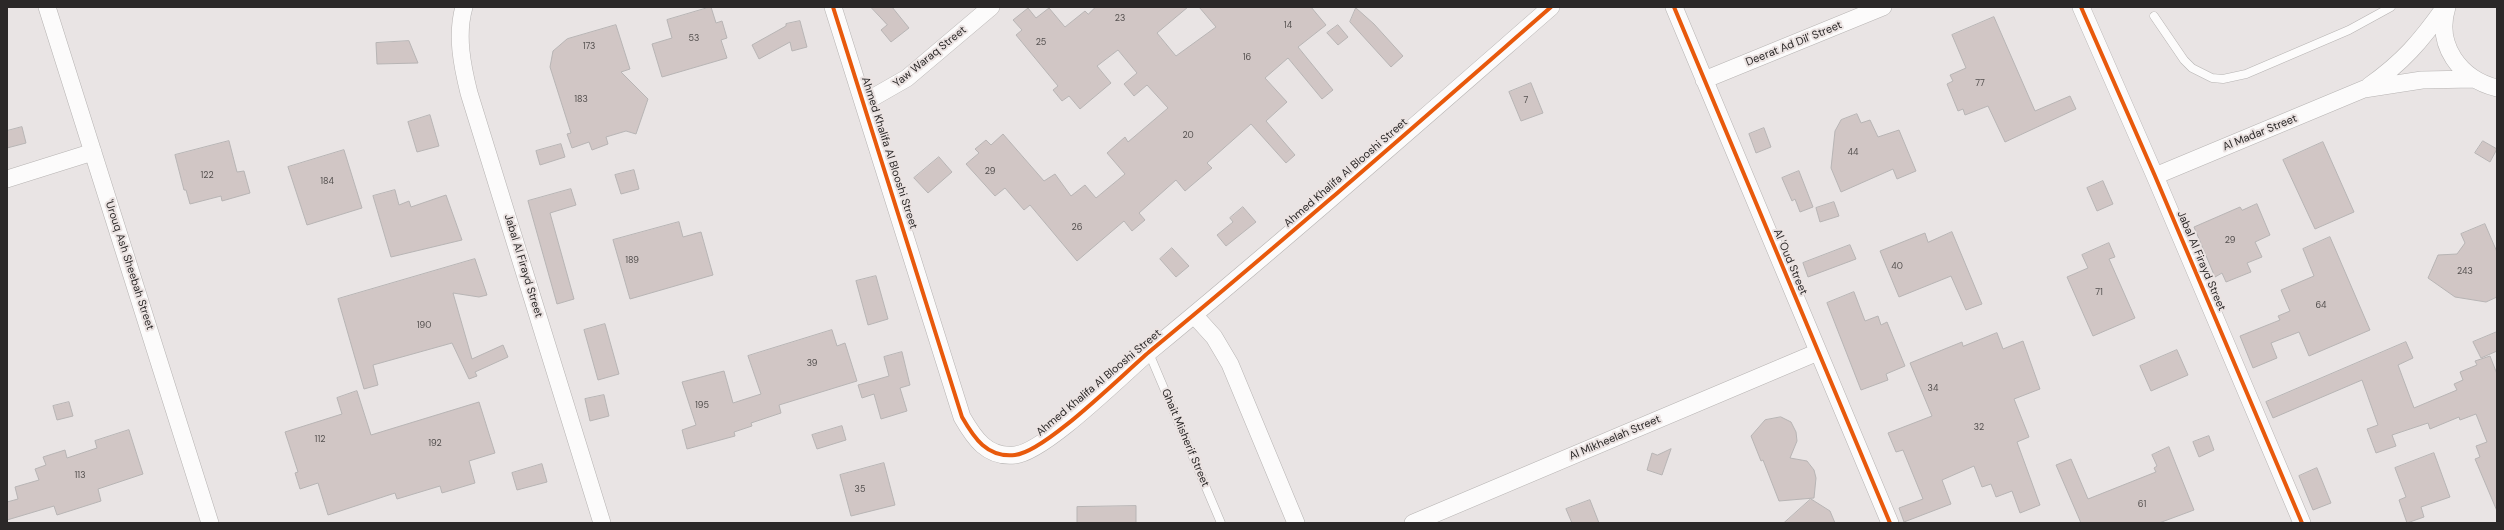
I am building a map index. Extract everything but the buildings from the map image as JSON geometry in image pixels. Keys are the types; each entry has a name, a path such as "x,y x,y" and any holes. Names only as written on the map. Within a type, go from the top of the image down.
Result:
{"street":[{"name":"'Urouq Ash Sheebah Street","path":"48,7 210,523"},
{"name":"Jabal Al Firayd Street","path":"464,7 460,38 466,79 602,523"},
{"name":"Ahmed Khalifa Al Blooshi Street","path":"833,7 865,102 962,418 976,441 992,452 1014,455 1031,450 1061,428 1195,316 1551,7"},
{"name":"Yaw Waraq Street","path":"865,102 907,78 991,7"},
{"name":"Al 'Oud Street","path":"1674,7 1890,523"},
{"name":"Deerat Ad Dil' Street","path":"1704,80 1883,7"},
{"name":"Jabal Al Firayd Street","path":"2081,7 2155,176 2302,523"},
{"path":"2446,7 2444,23 2446,45 2457,64 2488,86"},
{"name":"Al Madar Street","path":"2155,176 2364,89 2393,69 2416,47 2446,7"},
{"name":"Al Madar Street","path":"2364,89 2422,80 2488,86"},
{"path":"7,179 93,152"},
{"path":"1195,316 1214,337 1230,364 1296,523"},
{"name":"Al Mikheelah Street","path":"1413,523 1818,352"}],"lane":[{"path":"2154,16 2184,60 2192,68 2212,78 2224,79 2246,74 2349,30 2391,7"},
{"name":"Ghait Misherif Street","path":"1149,353 1220,523"}],"cycle path":[{"path":"833,7 962,417 971,432 982,445 989,450 1005,455 1015,455 1028,451 1045,441 1083,411 1149,352 1351,181 1551,7"},
{"path":"1674,7 1890,523"},
{"path":"2081,7 2155,176 2302,523"}]}
